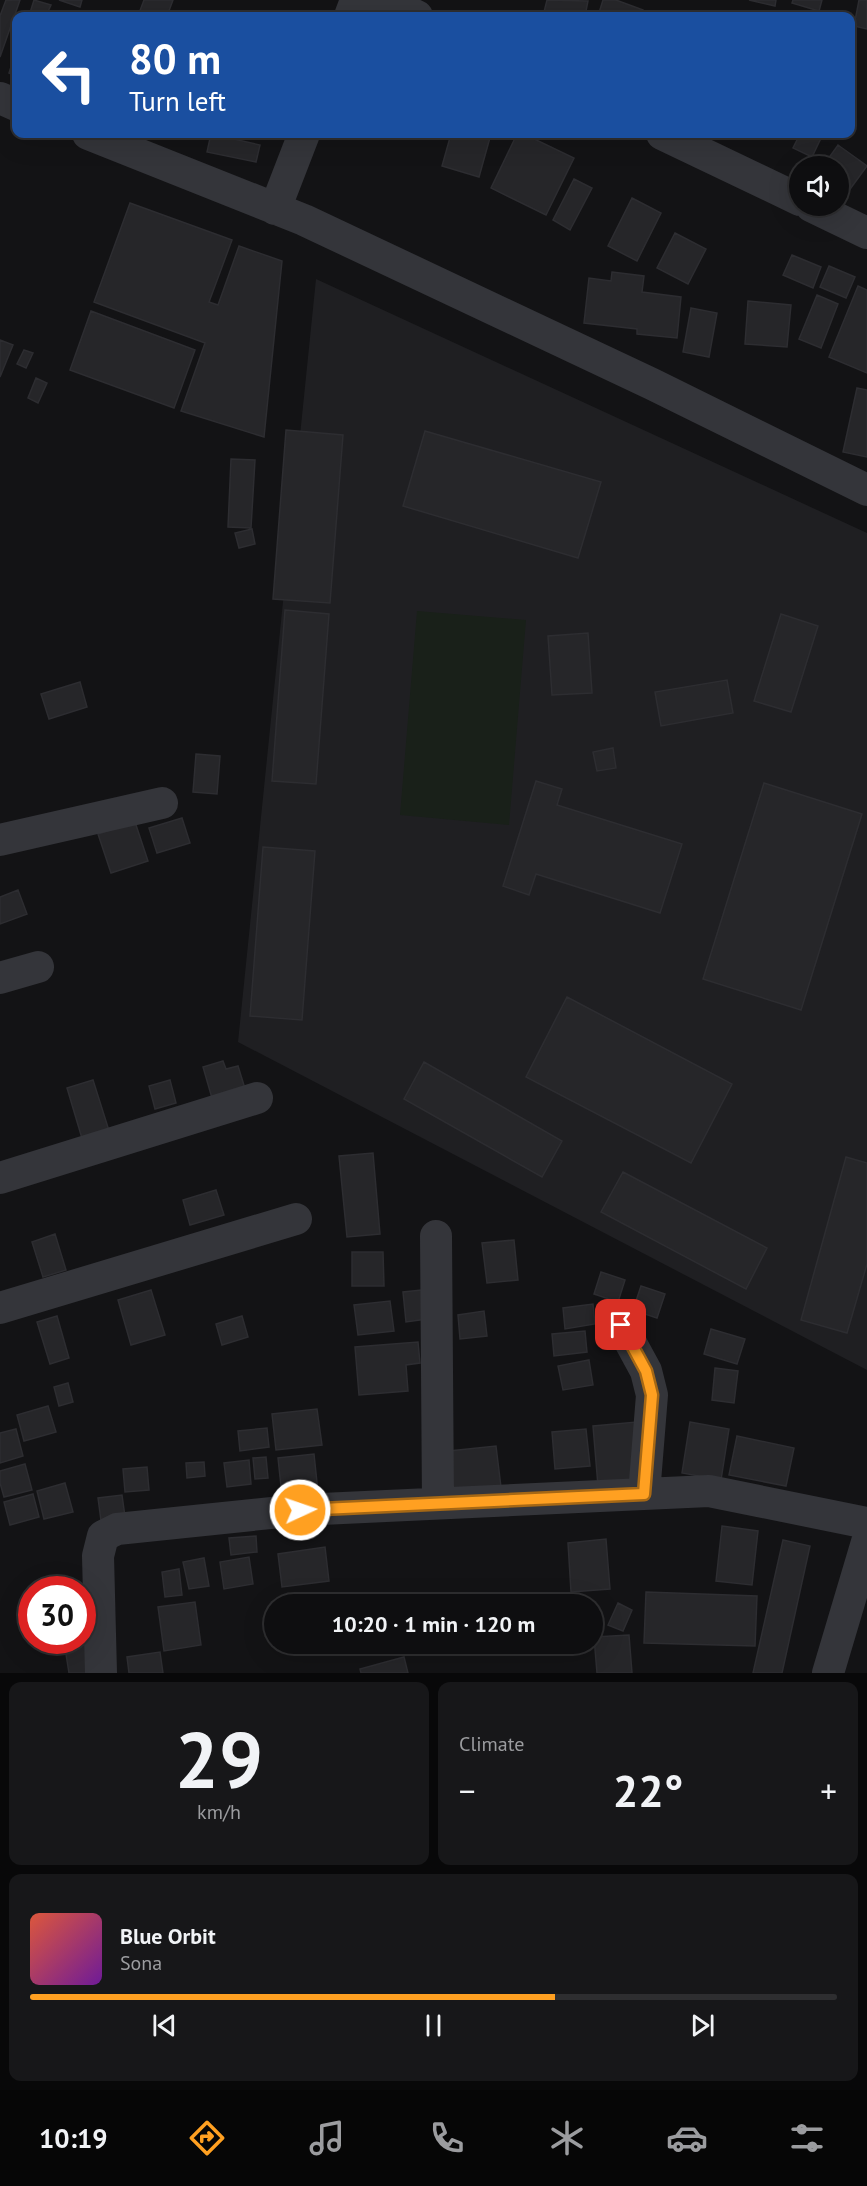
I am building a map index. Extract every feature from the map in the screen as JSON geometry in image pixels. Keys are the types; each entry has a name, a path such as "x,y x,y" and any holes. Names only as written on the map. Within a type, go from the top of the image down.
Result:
{"street":[{"path":"381,0 408,12"},
{"path":"97,138 304,220 652,384 867,490"},
{"path":"275,209 302,138"},
{"path":"670,138 789,195"},
{"path":"833,216 867,232"},
{"path":"0,840 162,803"},
{"path":"0,978 38,967"},
{"path":"0,1178 256,1098"},
{"path":"0,1308 296,1219"},
{"path":"436,1236 438,1503"},
{"path":"621,1325 646,1371 652,1395 644,1494"},
{"path":"102,1673 98,1556 103,1536 117,1529 300,1510 710,1491 867,1523"},
{"path":"828,1673 867,1542"}],"shaded area":[{"path":"316,279 867,533 867,1370 238,1042"},
{"path":"417,611 526,620 509,825 400,815"}],"building":[{"path":"6,0 20,0 16,12 12,12 12,23 0,57 0,16"},
{"path":"34,0 51,5 48,12 30,12"},
{"path":"59,0 82,0 80,7"},
{"path":"144,0 173,0 168,12 140,12"},
{"path":"547,0 588,1 586,12 544,12"},
{"path":"603,0 616,0 643,10 642,12 599,12"},
{"path":"749,0 776,0 775,6"},
{"path":"793,0 822,0 819,11 792,3"},
{"path":"859,0 867,0 867,29 855,26"},
{"path":"210,138 229,138 260,145 256,162 207,152"},
{"path":"450,138 490,138 479,177 442,166"},
{"path":"515,138 532,138 574,158 546,215 491,188"},
{"path":"798,138 821,138 812,156 793,148"},
{"path":"838,145 867,166 849,191 849,156 830,156"},
{"path":"574,179 592,188 570,230 553,220"},
{"path":"632,198 661,213 637,261 608,246"},
{"path":"130,203 232,240 209,302 218,305 239,246 282,261 264,437 181,411 205,343 94,302"},
{"path":"675,233 706,249 688,284 657,268"},
{"path":"792,255 821,267 813,288 783,275"},
{"path":"829,266 855,277 846,298 820,287"},
{"path":"612,272 644,276 642,292 681,297 677,338 637,334 637,329 584,323 589,278 611,281"},
{"path":"858,286 867,290 867,373 829,357"},
{"path":"817,295 838,304 821,348 799,339"},
{"path":"748,301 791,305 787,347 745,344"},
{"path":"691,308 717,313 709,357 683,352"},
{"path":"91,311 195,350 174,408 70,370"},
{"path":"0,340 13,345 0,377"},
{"path":"24,350 33,353 26,368 17,364"},
{"path":"36,378 47,383 38,403 28,398"},
{"path":"857,388 867,390 867,457 843,452"},
{"path":"286,430 343,435 330,603 273,599"},
{"path":"425,431 601,482 578,558 403,506"},
{"path":"231,459 255,460 251,528 228,527"},
{"path":"252,529 255,544 239,548 235,533"},
{"path":"285,610 329,614 316,784 272,781"},
{"path":"781,614 818,626 791,712 754,701"},
{"path":"588,633 592,693 552,695 548,636"},
{"path":"727,680 733,713 661,726 655,692"},
{"path":"80,682 87,707 49,719 41,694"},
{"path":"613,748 616,768 597,771 593,752"},
{"path":"196,754 220,756 217,794 193,792"},
{"path":"536,781 562,789 557,805 682,844 660,913 536,874 529,895 503,886"},
{"path":"764,783 862,814 801,1010 703,979"},
{"path":"182,818 190,843 157,853 149,828"},
{"path":"135,822 148,861 111,873 98,834"},
{"path":"263,847 315,851 302,1020 250,1016"},
{"path":"18,890 27,914 0,924 0,897"},
{"path":"567,997 732,1084 691,1163 526,1077"},
{"path":"223,1061 226,1069 238,1066 247,1095 214,1105 203,1067"},
{"path":"424,1062 562,1141 542,1177 404,1099"},
{"path":"93,1080 111,1137 84,1145 67,1088"},
{"path":"170,1080 176,1103 155,1109 149,1086"},
{"path":"373,1153 380,1234 347,1237 339,1156"},
{"path":"846,1157 867,1163 867,1264 847,1333 801,1320"},
{"path":"623,1172 767,1248 746,1289 601,1212"},
{"path":"216,1190 224,1215 190,1225 183,1200"},
{"path":"55,1234 66,1270 43,1277 32,1242"},
{"path":"514,1240 518,1280 487,1283 482,1243"},
{"path":"352,1252 383,1252 384,1286 352,1286"},
{"path":"601,1272 625,1280 618,1302 594,1294"},
{"path":"641,1286 665,1294 657,1318 633,1310"},
{"path":"431,1289 434,1318 406,1322 403,1292"},
{"path":"151,1290 165,1335 131,1345 118,1300"},
{"path":"390,1301 394,1331 358,1335 354,1305"},
{"path":"593,1304 595,1324 565,1329 563,1308"},
{"path":"484,1311 487,1336 460,1339 458,1315"},
{"path":"57,1316 69,1358 50,1364 37,1322"},
{"path":"242,1316 248,1337 222,1345 216,1324"},
{"path":"711,1329 745,1339 737,1364 704,1354"},
{"path":"585,1331 587,1352 554,1356 552,1334"},
{"path":"418,1342 420,1363 406,1365 408,1391 359,1395 355,1347"},
{"path":"589,1360 593,1385 563,1390 558,1366"},
{"path":"715,1368 738,1371 734,1403 712,1400"},
{"path":"68,1383 73,1402 59,1406 54,1387"},
{"path":"48,1406 56,1432 24,1441 17,1415"},
{"path":"317,1409 322,1445 276,1450 272,1414"},
{"path":"637,1422 642,1483 598,1486 593,1426"},
{"path":"690,1422 729,1429 721,1480 682,1473"},
{"path":"267,1428 269,1447 240,1451 238,1431"},
{"path":"16,1429 23,1456 0,1463 0,1433"},
{"path":"586,1429 590,1466 555,1469 552,1432"},
{"path":"737,1436 794,1448 786,1486 729,1475"},
{"path":"496,1446 501,1487 454,1493 449,1451"},
{"path":"314,1454 318,1492 282,1496 278,1458"},
{"path":"266,1457 268,1478 255,1479 253,1458"},
{"path":"249,1460 251,1484 227,1487 224,1463"},
{"path":"204,1462 205,1476 187,1478 186,1463"},
{"path":"25,1464 32,1490 4,1497 0,1483 0,1471"},
{"path":"147,1467 149,1490 125,1492 123,1469"},
{"path":"65,1483 73,1512 44,1519 37,1491"},
{"path":"33,1494 39,1517 10,1525 4,1502"},
{"path":"122,1495 126,1524 102,1528 98,1498"},
{"path":"722,1526 758,1531 752,1585 716,1581"},
{"path":"256,1536 257,1552 231,1555 229,1538"},
{"path":"606,1539 610,1589 571,1592 568,1543"},
{"path":"783,1540 810,1546 782,1673 753,1673"},
{"path":"325,1547 329,1581 282,1587 278,1554"},
{"path":"249,1557 253,1584 224,1589 220,1562"},
{"path":"204,1558 209,1586 189,1589 183,1562"},
{"path":"179,1569 182,1595 165,1597 162,1572"},
{"path":"646,1592 757,1596 755,1646 644,1643"},
{"path":"195,1602 201,1645 164,1651 158,1607"},
{"path":"618,1603 632,1610 623,1631 608,1625"},
{"path":"629,1635 632,1673 597,1673 595,1654 603,1654 603,1636"},
{"path":"160,1652 163,1673 129,1673 127,1657"},
{"path":"66,1654 92,1654 95,1673 69,1673"},
{"path":"404,1657 408,1673 361,1673 360,1669"}],"route":[{"path":"300,1510 644,1494 652,1395 646,1371 621,1325"}]}
